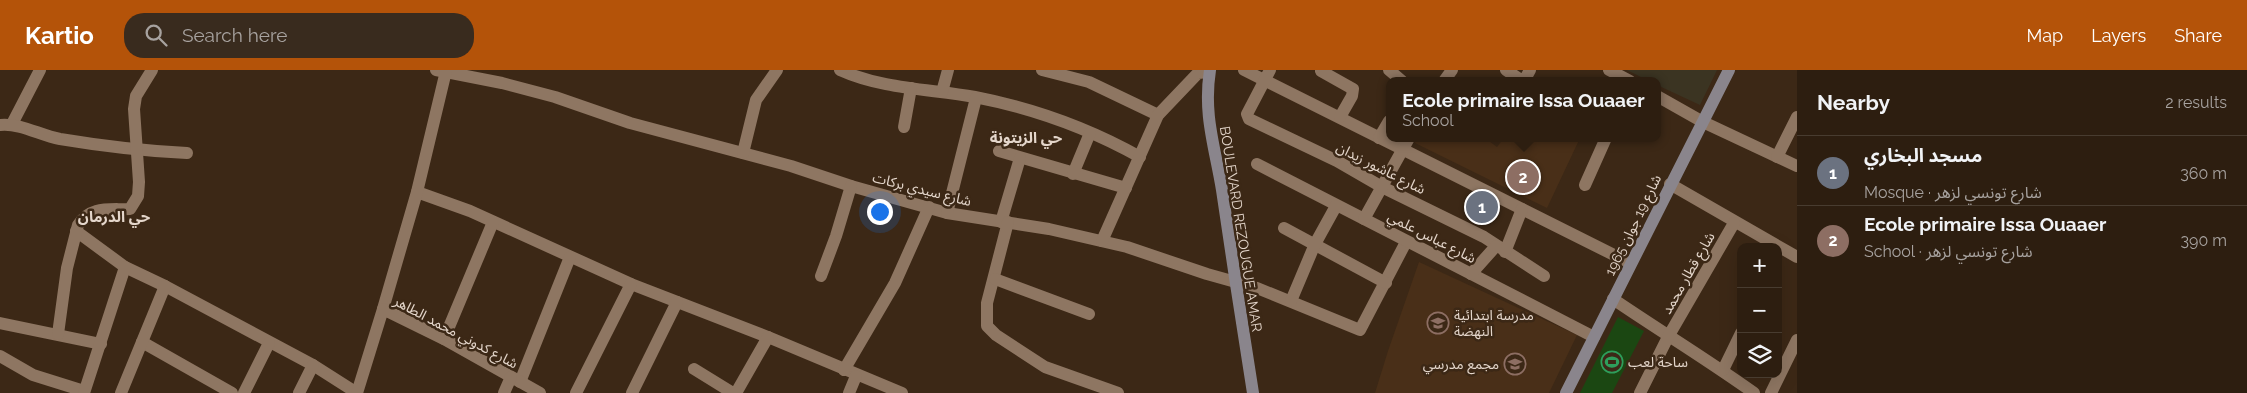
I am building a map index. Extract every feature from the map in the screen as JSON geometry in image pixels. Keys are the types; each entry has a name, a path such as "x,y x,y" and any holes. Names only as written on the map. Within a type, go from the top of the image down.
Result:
{"street":[{"path":"40,70 6,124 58,138 136,150 187,153"},
{"path":"58,334 67,268 76,231 82,219 94,210 130,208 134,205 138,196 139,182 134,109 136,96 152,70"},
{"path":"743,153 756,100 777,70"},
{"path":"840,70 874,82 976,98 1046,117 1090,133 1140,157"},
{"path":"942,92 948,70"},
{"path":"1042,70 1091,76 1158,115"},
{"path":"1244,70 1268,76 1386,142"},
{"path":"1506,70 1516,77"},
{"path":"1609,70 1622,77"},
{"name":"شارع 19 جوان 1965","path":"1566,393 1729,70"},
{"path":"382,309 418,192 442,71"},
{"name":"شارع سيدي بركات","path":"442,71 555,97 630,123 791,166 851,186 946,213 1049,229 1127,247 1207,274 1234,280 1291,301 1360,330 1406,242"},
{"path":"1102,241 1158,115 1198,73 1210,71"},
{"name":"BOULEVARD REZOUGUE AMAR","path":"1210,71 1207,113 1221,184 1234,280 1253,393"},
{"path":"1321,71 1353,89 1352,96 1340,117"},
{"name":"شارع عاشور زيدان","path":"1268,76 1247,114 1249,119 1484,237 1544,276"},
{"path":"904,127 912,88"},
{"path":"946,213 976,98"},
{"path":"1661,98 1703,122 1797,166"},
{"path":"1777,157 1797,117"},
{"path":"1379,138 1386,126"},
{"path":"1073,174 1090,133"},
{"path":"1387,142 1630,263"},
{"path":"1364,219 1407,142"},
{"path":"1585,185 1604,142"},
{"path":"999,151 1126,188"},
{"path":"1020,158 1005,222 995,279 991,287 986,313 987,326 996,335 1045,367 1118,393"},
{"name":"شارع عباس علمي","path":"1257,164 1594,337"},
{"path":"1670,184 1767,243"},
{"path":"821,276 836,236 851,186"},
{"path":"418,192 493,222 631,284 768,337 897,392"},
{"path":"1291,301 1314,244 1336,206"},
{"path":"849,393 850,373 895,283 929,207"},
{"path":"1471,274 1500,249 1522,209"},
{"path":"444,339 493,222"},
{"name":"شارع قطار محمد","path":"1640,393 1668,337 1734,223"},
{"path":"1284,228 1386,283"},
{"path":"76,231 125,267 165,286 312,365 357,393"},
{"path":"1782,252 1797,257"},
{"path":"504,393 516,380 570,257"},
{"path":"0,356 33,375 84,392 125,267"},
{"path":"995,279 1089,314"},
{"path":"576,393 631,284"},
{"path":"124,392 165,286"},
{"path":"1613,300 1668,337 1723,370 1754,393"},
{"path":"632,393 677,302"},
{"name":"شارع كدوني محمد الطاهر","path":"357,393 382,309 444,339 540,393"},
{"path":"0,323 101,344"},
{"path":"694,369 735,393 768,337"},
{"path":"1771,393 1797,340"},
{"path":"1723,370 1737,341"},
{"path":"142,342 232,393"},
{"path":"244,393 269,343"},
{"path":"300,393 312,365"}],"shaded area":[{"path":"1627,70 1717,70 1700,105 1661,87 1661,77 1641,77"},
{"path":"1490,142 1497,147 1501,142 1578,142 1547,208 1415,143"},
{"path":"1419,262 1577,335 1549,393 1375,393"}],"green space":[{"name":"ساحة لعب","path":"1618,317 1644,331 1612,393 1580,393"}],"place":[{"name":"Ecole primaire Issa Ouaaer","path":"1523,177"},
{"name":"مسجد البخاري","path":"1482,207"},
{"name":"مدرسة ابتدائية النهضة","path":"1438,323"},
{"name":"ساحة لعب","path":"1612,362"},
{"name":"مجمع مدرسي","path":"1515,364"}],"district":[{"name":"حي الزيتونة","path":"1026,138"},
{"name":"حي الدرمان","path":"114,217"}]}
